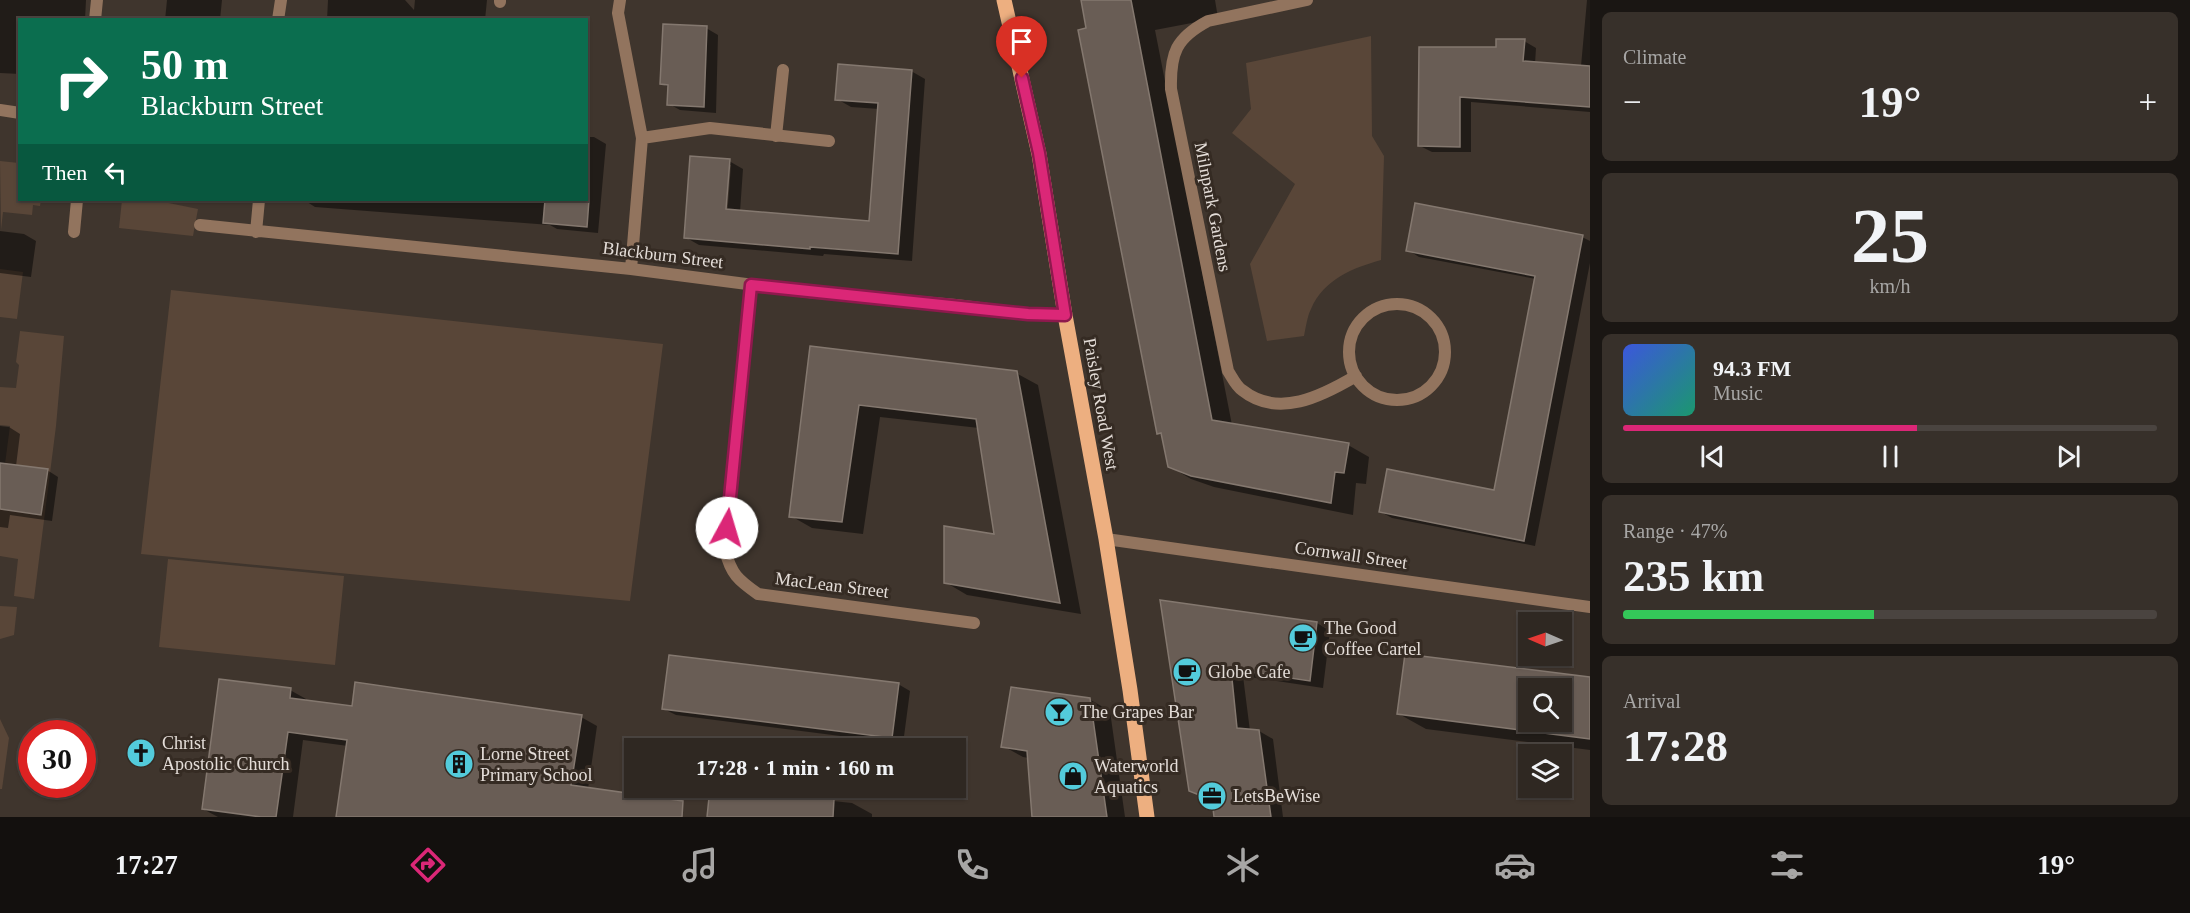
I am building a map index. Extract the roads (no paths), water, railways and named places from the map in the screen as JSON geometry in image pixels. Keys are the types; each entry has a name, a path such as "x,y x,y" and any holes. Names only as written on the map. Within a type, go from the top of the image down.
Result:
{"main road":[{"name":"Paisley Road West","path":"1004,0 1039,153 1065,315 1106,539 1147,817"}],"street":[{"path":"94,18 97,0"},
{"path":"279,18 280,0"},
{"path":"620,0 618,13 642,138 631,269"},
{"name":"Milnpark Gardens","path":"1307,0 1208,21 1195,28 1181,39 1173,55 1170,72 1171,89 1228,371 1240,389 1256,399 1277,404 1305,401 1356,376"},
{"path":"776,136 783,70"},
{"path":"0,111 18,113"},
{"path":"642,138 710,128 829,141"},
{"path":"74,232 77,201"},
{"path":"256,232 259,201"},
{"name":"Blackburn Street","path":"200,225 631,269 751,285 1028,314 1065,315"},
{"name":"MacLean Street","path":"751,285 725,550 729,569 738,580 758,594 974,622"},
{"path":"1397,303 1412,306 1426,313 1437,325 1444,340 1445,357 1440,373 1431,386 1417,396 1402,400 1385,399 1371,393 1356,376 1349,354 1351,338 1357,325 1368,313 1382,306 1397,303"},
{"name":"Cornwall Street","path":"1106,539 1590,607"}],"place":[{"name":"The Good Coffee Cartel","path":"1303,638"},
{"name":"Globe Cafe","path":"1187,672"},
{"name":"The Grapes Bar","path":"1059,712"},
{"name":"Christ Apostolic Church","path":"141,753"},
{"name":"Lorne Street Primary School","path":"459,764"},
{"name":"Waterworld Aquatics","path":"1073,776"},
{"name":"LetsBeWise","path":"1212,796"}]}
